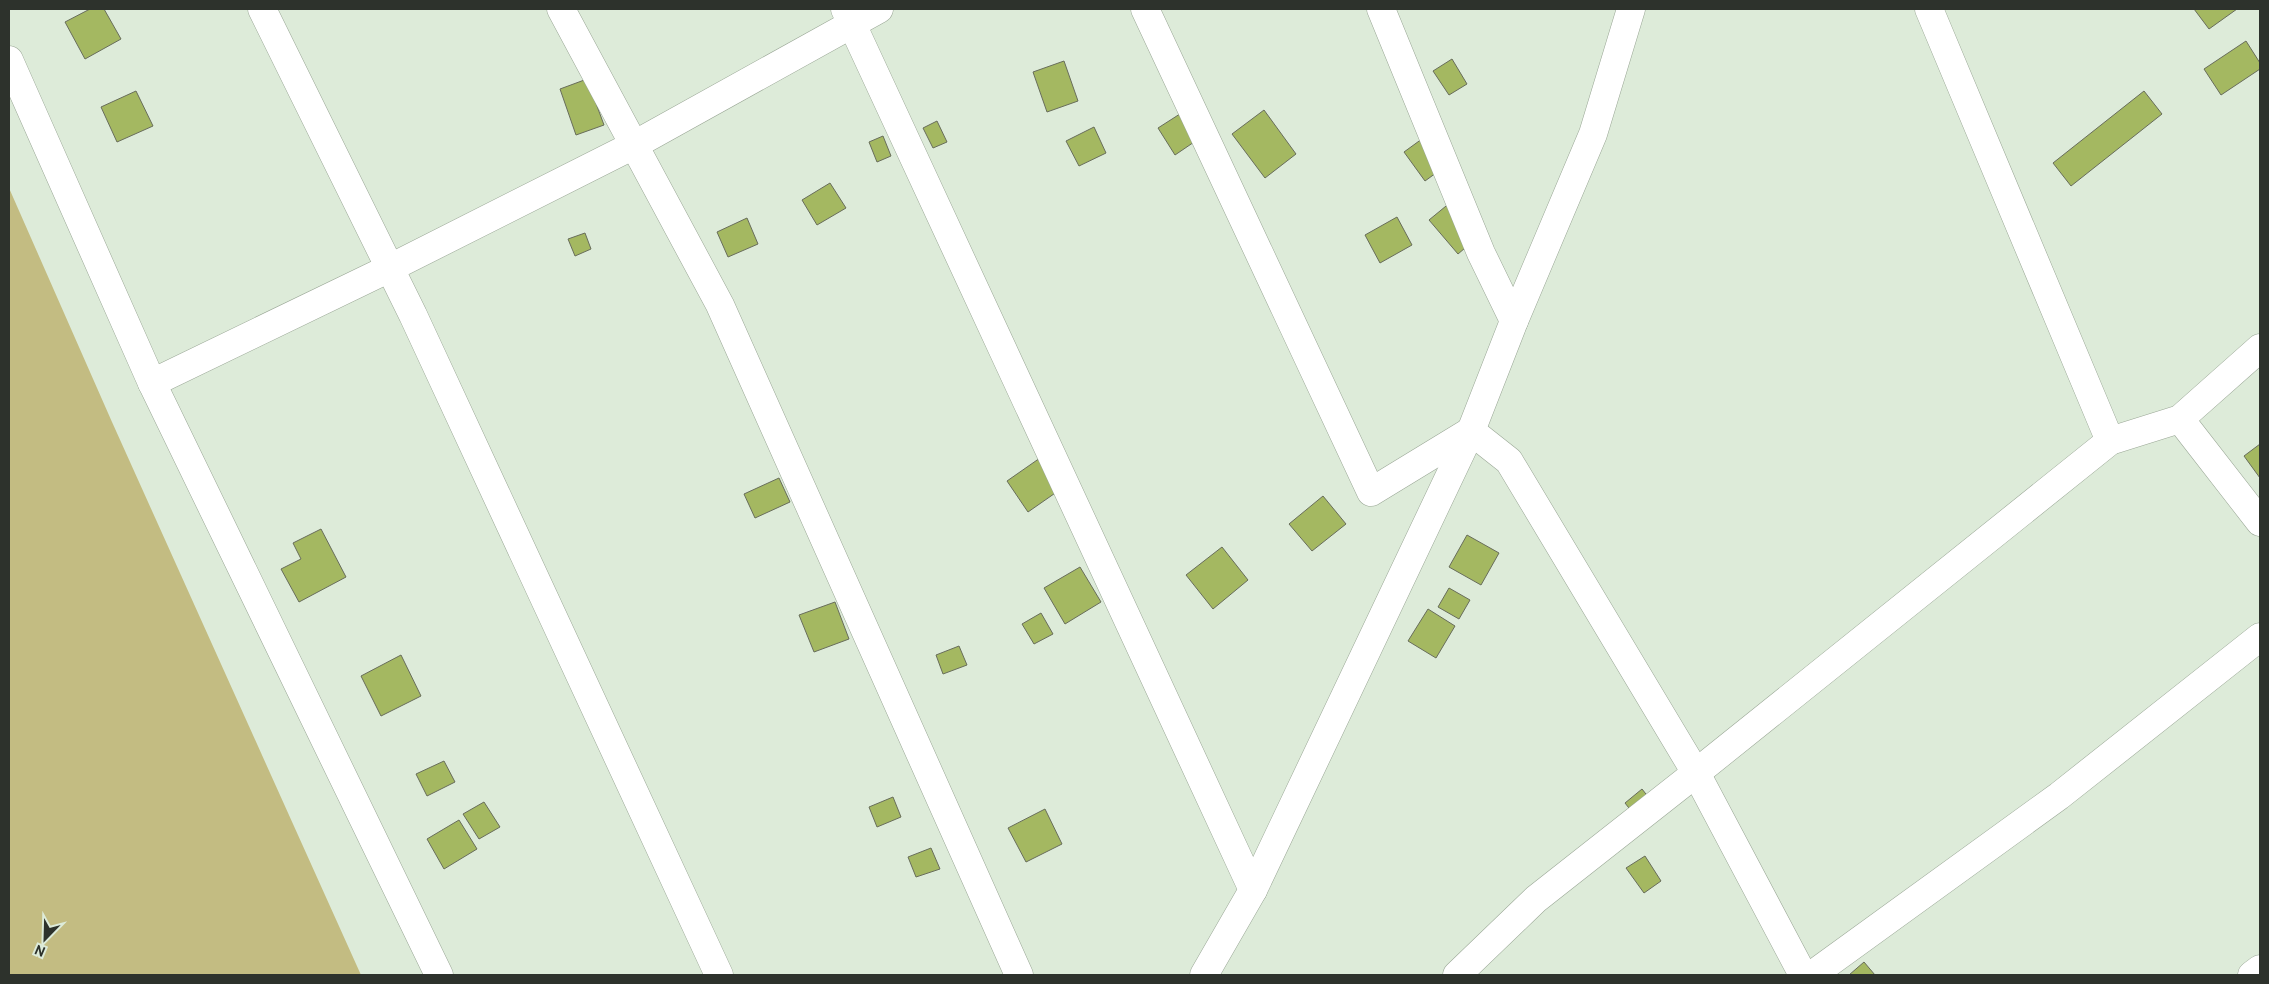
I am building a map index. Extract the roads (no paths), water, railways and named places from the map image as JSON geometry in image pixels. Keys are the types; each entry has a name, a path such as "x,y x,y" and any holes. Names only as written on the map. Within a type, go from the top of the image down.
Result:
{"street":[{"path":"262,9 413,314 719,975"},
{"path":"561,9 720,305 1019,975"},
{"path":"152,383 390,268 634,145 848,16 878,9"},
{"path":"1144,9 1371,492 1471,431"},
{"path":"1380,9 1481,252 1514,321"},
{"path":"1204,975 1253,890 1471,431 1514,321 1593,134 1631,9"},
{"path":"1929,9 2110,441"},
{"path":"848,16 1253,890"},
{"path":"9,60 152,383 439,975"},
{"path":"1457,975 1536,899 2110,441 2180,419 2260,348"},
{"path":"2180,419 2260,522"},
{"path":"1471,431 1509,461 1696,773 1803,975"},
{"path":"1812,975 2060,796 2260,637"},
{"path":"2252,975 2260,969"}]}
